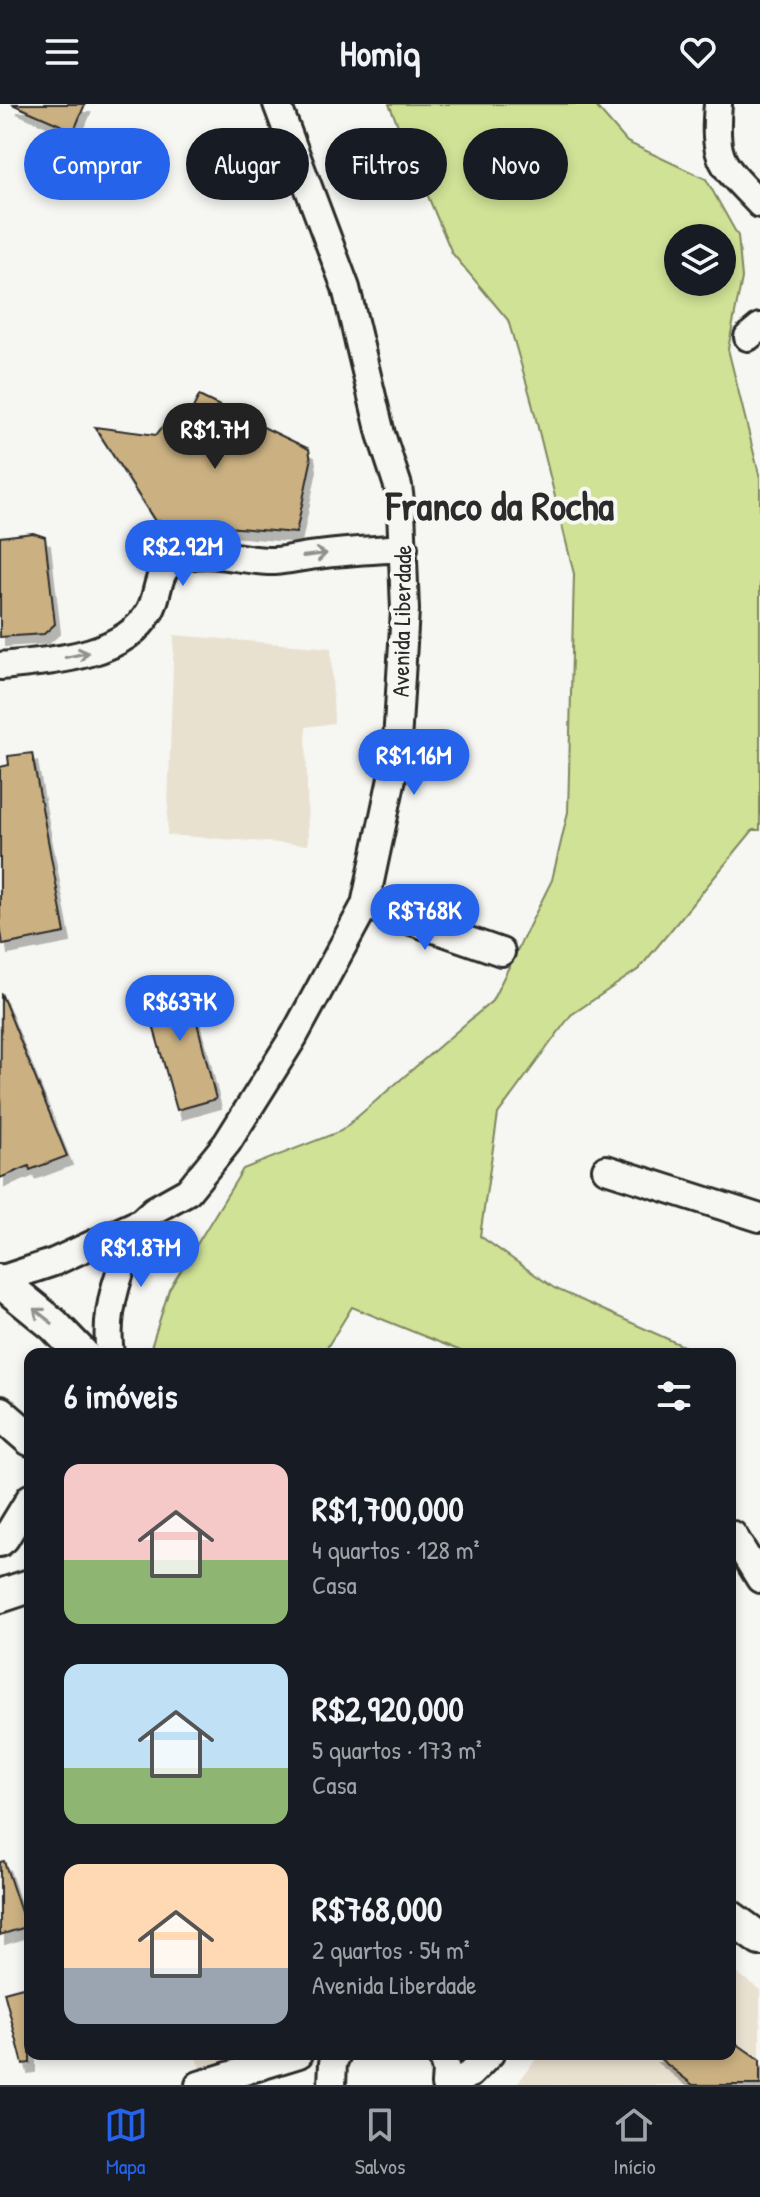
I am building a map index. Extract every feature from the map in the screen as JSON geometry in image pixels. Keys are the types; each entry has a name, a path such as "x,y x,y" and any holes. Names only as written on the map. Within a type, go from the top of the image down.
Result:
{"main road":[{"path":"0,1281 54,1325 76,1348"},
{"path":"0,1413 24,1434"},
{"path":"0,1594 24,1588"},
{"path":"736,1921 760,1939"}],"street":[{"name":"Avenida Liberdade","path":"0,1281 54,1262 141,1222 154,1210 188,1191 227,1143 294,1036 365,905 396,759 405,610 404,548 398,486 381,434 346,288 277,104"},
{"path":"718,104 715,135 722,163 760,204"},
{"path":"0,666 88,654 124,638 139,626 151,609 162,572 179,558 206,556 275,561 404,548"},
{"path":"365,905 501,952"},
{"path":"606,1169 760,1218"},
{"name":"Avenida Liberdade","path":"109,1348 107,1334 114,1290 124,1257 141,1222"},
{"path":"0,1543 24,1508"},
{"path":"736,1536 760,1542"},
{"path":"736,1541 760,1579"},
{"path":"0,1594 24,1572"},
{"path":"199,2085 280,2060"},
{"path":"332,2085 334,2060"},
{"path":"443,2060 445,2085"},
{"path":"452,2085 470,2074 484,2060"}],"shaded area":[{"path":"174,635 331,648 334,723 306,727 308,845 167,835"},
{"path":"736,1972 760,1990 760,2085 516,2085 535,2060 736,2060"},
{"path":"197,2060 228,2060 201,2070"}],"green space":[{"path":"389,104 594,104 627,142 706,179 731,224 664,224 664,296 736,296 736,232 738,236 742,278 728,349 760,478 760,830 753,830 639,969 571,1015 498,1114 480,1236 554,1288 688,1348 453,1348 352,1307 327,1348 151,1348 169,1290 243,1169 341,1131 492,1001 552,880 568,812 574,574 530,395 508,320 452,253 430,200 447,200 447,128 399,128"}],"building":[{"path":"12,104 85,104 75,128 67,128"},
{"path":"199,396 309,449 311,462 296,533 155,521 95,427 156,435 167,421 189,416"},
{"path":"33,533 45,537 55,624 44,634 0,637 0,537"},
{"path":"32,753 65,933 3,945 0,925 0,767 9,765 8,756"},
{"path":"186,978 216,1099 177,1110 143,990"},
{"path":"1,993 67,1156 0,1178"},
{"path":"4,1861 24,1928 0,1935 0,1862"},
{"path":"24,1987 24,2060 30,2060 30,2063 23,2064 4,1992"},
{"path":"736,2043 760,2060 760,2085 693,2085 662,2060 736,2060"}],"district":[{"name":"Franco da Rocha","path":"500,505"}]}
